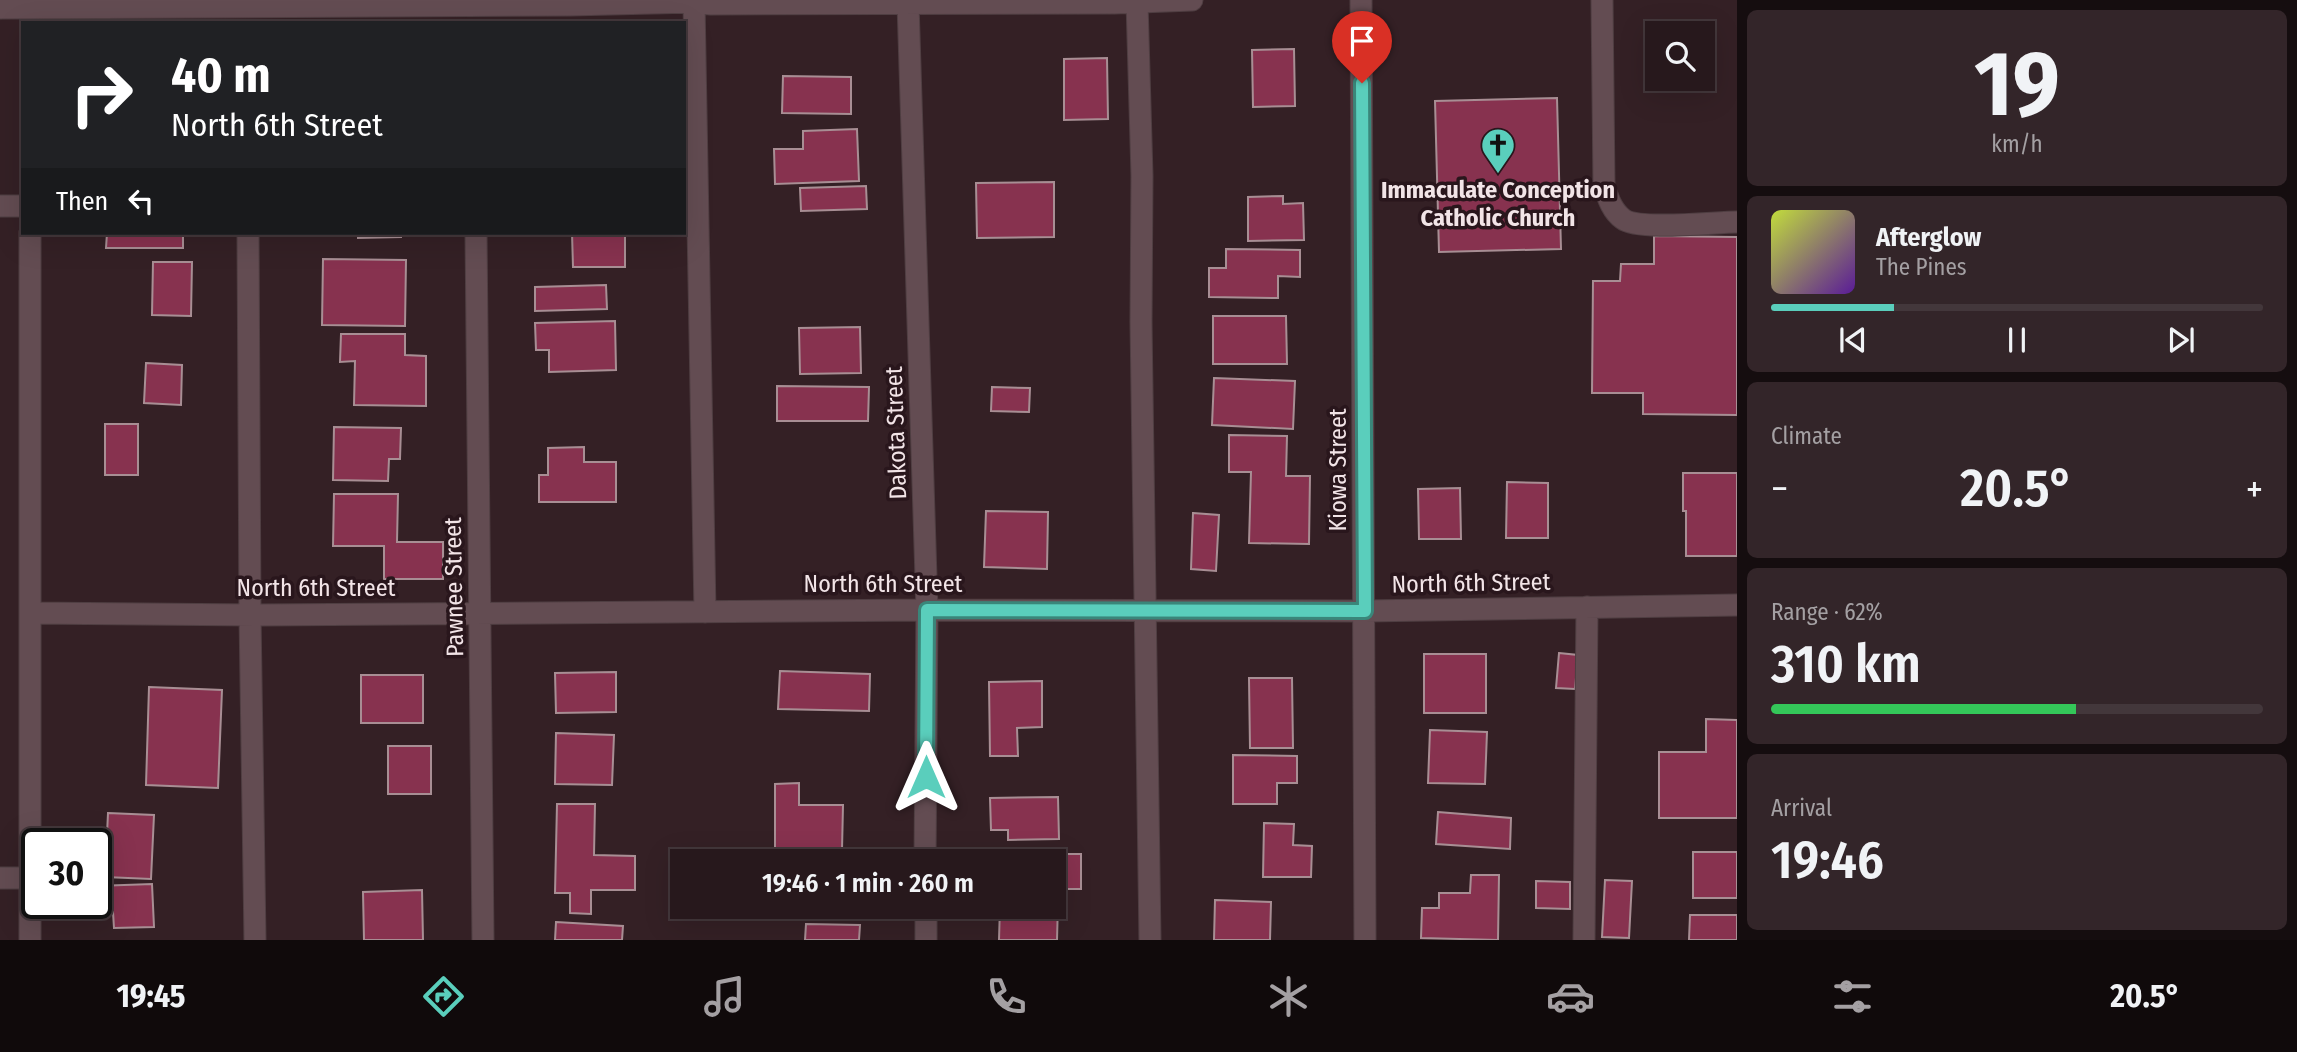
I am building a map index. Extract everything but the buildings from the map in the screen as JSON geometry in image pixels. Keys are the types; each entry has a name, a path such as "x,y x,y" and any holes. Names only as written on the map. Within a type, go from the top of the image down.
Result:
{"street":[{"path":"0,8 30,15 247,15 694,2 1192,0"},
{"name":"Kiowa Street","path":"1361,0 1365,940"},
{"path":"1602,0 1604,186 1611,206 1624,220 1642,225 1737,222"},
{"path":"694,2 705,612"},
{"path":"1137,2 1142,176 1140,323 1150,940"},
{"name":"Dakota Street","path":"908,3 927,610 925,849"},
{"path":"0,206 21,206"},
{"path":"30,235 30,828"},
{"path":"248,235 255,940"},
{"name":"Pawnee Street","path":"476,235 484,940"},
{"name":"North 6th Street","path":"30,613 250,615 927,610 1365,611 1737,605"},
{"path":"1584,940 1587,607"},
{"path":"0,878 21,878"},
{"path":"30,919 30,940"},
{"path":"926,919 926,940"}],"place":[{"name":"Immaculate Conception Catholic Church","path":"1498,175"}],"route":[{"path":"926,777 927,610 1365,611 1362,83"}]}
